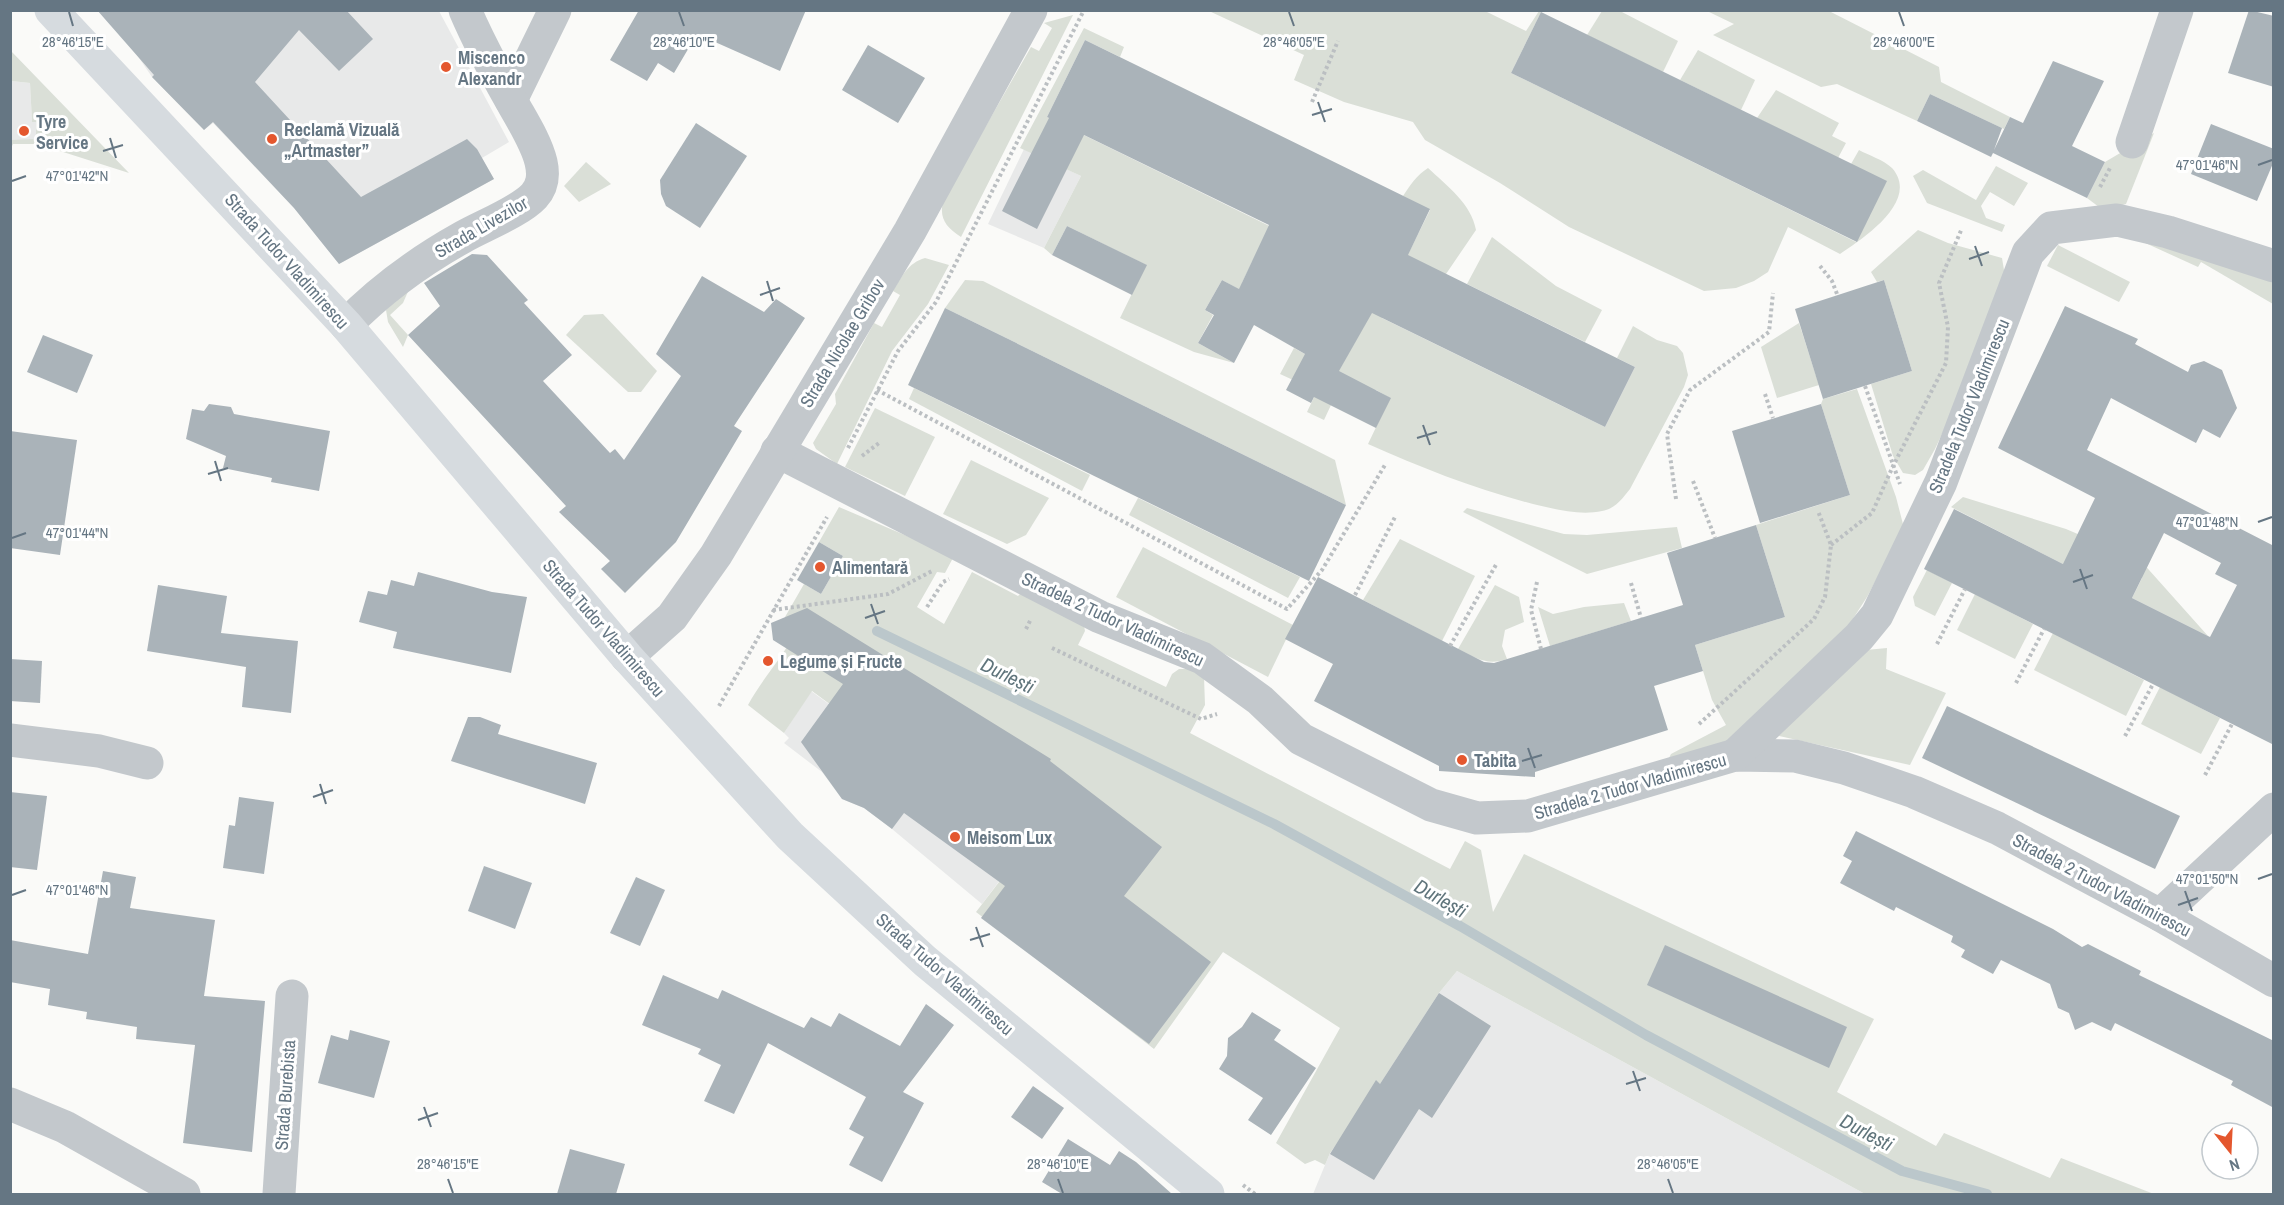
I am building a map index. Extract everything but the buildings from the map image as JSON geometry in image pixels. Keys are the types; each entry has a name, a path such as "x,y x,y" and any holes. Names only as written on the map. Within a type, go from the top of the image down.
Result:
{"main road":[{"name":"Strada Tudor Vladimirescu","path":"51,10 346,325 627,657 807,851 926,961 1208,1194"}],"street":[{"name":"Strada Livezilor","path":"346,325 388,285 460,238 534,196 544,180 541,162 465,10"},
{"path":"511,100 555,10"},
{"name":"Strada Nicolae Gribov","path":"627,657 672,617 716,555 910,231 1031,10"},
{"path":"2132,142 2177,10"},
{"name":"Stradela Tudor Vladimirescu","path":"1735,755 1859,637 1877,615 1941,482 2028,253 2051,228 2117,220 2168,232 2274,266"},
{"name":"Stradela 2 Tudor Vladimirescu","path":"777,450 1100,617 1202,657 1260,700 1301,739 1431,805 1477,818 1528,816 1735,755 1795,756 1844,768 1914,792 1997,828 2160,915 2274,981"},
{"path":"10,740 99,751 147,763"},
{"path":"2160,915 2274,809"},
{"name":"Strada Burebista","path":"279,1194 292,996"},
{"path":"10,1104 64,1127 184,1194"}],"path":[{"path":"716,712 773,610 839,482 877,390 898,351 936,302 1084,10"},
{"path":"1312,102 1338,41"},
{"path":"2085,223 2106,172 2132,142"},
{"path":"1831,545 1872,513 1893,466 1946,363 1948,327 1939,283 1962,228"},
{"path":"1820,266 1832,281 1837,294"},
{"path":"1676,499 1667,434 1690,390 1769,332 1773,293"},
{"path":"1865,386 1893,466 1918,527"},
{"path":"877,390 1287,609 1322,570 1385,465"},
{"path":"1765,394 1773,418"},
{"path":"1693,481 1715,538"},
{"path":"1699,724 1814,619 1825,597 1831,545 1818,510"},
{"path":"1355,596 1396,515"},
{"path":"773,610 888,594 972,551"},
{"path":"1450,646 1497,563"},
{"path":"1537,582 1531,610 1541,649"},
{"path":"1631,583 1641,618"},
{"path":"1937,644 1965,589"},
{"path":"2016,683 2044,629"},
{"path":"1052,648 1201,720 1260,700"},
{"path":"2125,736 2153,684"},
{"path":"2205,776 2232,724"}],"shaded area":[{"path":"148,11 439,11 509,142 482,158 494,179 339,264 294,208 213,123 204,130 152,77 137,55"},
{"path":"1209,11 1485,11 1526,31 1539,11 1541,12 1511,73 1856,242 1851,164 1859,150 1892,168 1899,181 1899,193 1894,206 1885,218 1874,229 1840,254 1788,227 1768,272 1736,288 1704,291 1569,227 1500,183 1425,140 1413,122 1344,102 1294,80 1304,55"},
{"path":"1602,11 1620,11 1678,41 1663,72 1587,35"},
{"path":"1707,11 1829,11 1939,67 1941,82 2010,117 2004,129 1930,94 1917,121 1837,84 1821,87 1713,35 1734,24"},
{"path":"1073,15 961,237 951,230 943,218 943,201 1031,47 1039,51 1052,28 1044,23"},
{"path":"1084,28 1124,47 1120,57 1085,40 1047,117 1392,286 1430,210 1403,196 1417,177 1428,168 1450,188 1469,211 1476,230 1446,274 1382,318 1605,427 1635,367 1617,358 1633,326 1657,340 1677,346 1683,353 1688,375 1684,387 1630,489 1607,510 1585,513 1558,510 1511,498 1429,470 1368,444 1390,398 1376,390 1331,405 1324,420 1307,412 1317,391 1280,374 1294,348 1338,372 1368,319 1252,262 1242,283 1262,296 1258,300 1222,280 1205,310 1213,315 1198,343 1234,363 1194,352 1120,318 1146,265 1067,226 1052,255 1044,248 1081,176 1020,148"},
{"path":"1698,50 1755,80 1741,110 1680,80"},
{"path":"11,51 129,173 38,144 13,144 11,148 11,140 36,139 36,122 32,122 30,83 11,81"},
{"path":"11,81 30,83 32,122 36,122 36,140 11,140"},
{"path":"1776,90 1839,123 1832,136 1846,143 1838,158 1757,118"},
{"path":"2154,133 2126,204 2103,210 2087,198 2105,162"},
{"path":"1024,149 1081,176 1044,248 988,224"},
{"path":"586,162 611,184 579,202 564,186"},
{"path":"1996,166 2028,183 2014,206 1990,192 1981,206 1986,218 2005,225 2002,232 1927,203 1913,176 1923,170 1976,200"},
{"path":"1918,230 1948,243 2002,258 2005,276 1978,356 1935,449 1923,470 1915,475 1903,473 1893,456 1871,384 1912,371 1884,280 1877,282 1871,272"},
{"path":"2130,236 2273,279 2273,304 2201,262 2198,267"},
{"path":"1492,237 1556,286 1602,310 1585,342 1467,284"},
{"path":"2058,245 2130,282 2119,302 2047,266"},
{"path":"925,258 949,265 928,304 892,351 837,464 816,449 813,443 836,404 835,394 874,323 882,327 900,295 893,291 899,280 914,263"},
{"path":"965,280 983,281 1335,460 1346,505 945,308"},
{"path":"410,287 403,303 390,315 408,335 403,347 388,322 386,310"},
{"path":"603,314 657,371 641,392 628,392 566,335 584,315"},
{"path":"1799,323 1819,385 1777,398 1761,347"},
{"path":"914,388 1090,475 1082,491 909,399"},
{"path":"1857,389 1896,497 1904,528 1867,597 1847,628 1719,748 1669,758 1671,754 1726,725 1712,700 1695,645 1785,617 1756,525 1850,495 1821,404 1823,399"},
{"path":"875,408 935,437 905,496 845,467"},
{"path":"971,460 1049,498 1026,535 1007,544 943,514"},
{"path":"1963,497 2066,529 2141,561 2208,636 2132,598 2142,578 2063,564 1951,507"},
{"path":"1138,498 1300,577 1288,598 1129,515"},
{"path":"839,507 954,556 945,573 937,572 917,607 944,624 972,572 1018,596 1020,594 1083,621 1085,631 1078,645 1166,687 1172,674 1179,669 1195,669 1204,677 1205,705 1190,733 1450,869 1465,841 1481,850 1493,912 1524,854 1874,1019 1837,1092 1936,1146 1944,1133 2050,1178 2061,1158 2154,1194 1865,1194 1457,971 1439,993 1380,1084 1330,1153 1325,1165 1315,1160 1305,1164 1276,1143 1340,1028 1223,952 1154,1049 976,912 1025,848 812,691 784,733 748,705 800,624 785,617 804,584 821,594 843,556 819,542"},
{"path":"1467,508 1564,534 1587,535 1677,527 1682,548 1587,574 1463,512"},
{"path":"1400,539 1475,576 1442,641 1363,600"},
{"path":"1143,547 1293,625 1268,677 1116,597"},
{"path":"1927,570 1952,583 1935,616 1915,606 1913,597"},
{"path":"1495,585 1519,597 1524,622 1505,630 1502,646 1507,659 1493,662 1482,660 1458,649"},
{"path":"1975,594 2033,624 2015,659 1957,630"},
{"path":"1624,603 1631,621 1550,646 1538,607 1553,614 1584,607"},
{"path":"2053,633 2144,680 2126,716 2034,670"},
{"path":"1887,648 1886,669 1946,693 1910,765 1775,735 1866,650"},
{"path":"2160,687 2220,718 2201,754 2141,724"},
{"path":"811,691 1025,847 982,904 864,808 842,799 822,772 784,743 789,738 784,733"},
{"path":"1457,971 1865,1194 1313,1194 1330,1153 1439,993"}],"waterway":[{"name":"Durlești","path":"877,631 1274,824 1460,926 1646,1035 1902,1171 1987,1194"}],"place":[{"name":"Miscenco Alexandr","path":"446,67"},
{"name":"Tyre Service","path":"24,131"},
{"name":"Reclamă Vizuală „Artmaster”","path":"272,139"},
{"name":"Alimentară","path":"820,567"},
{"name":"Legume și Fructe","path":"768,661"},
{"name":"Tabita","path":"1462,760"},
{"name":"Meisom Lux","path":"955,837"}]}
